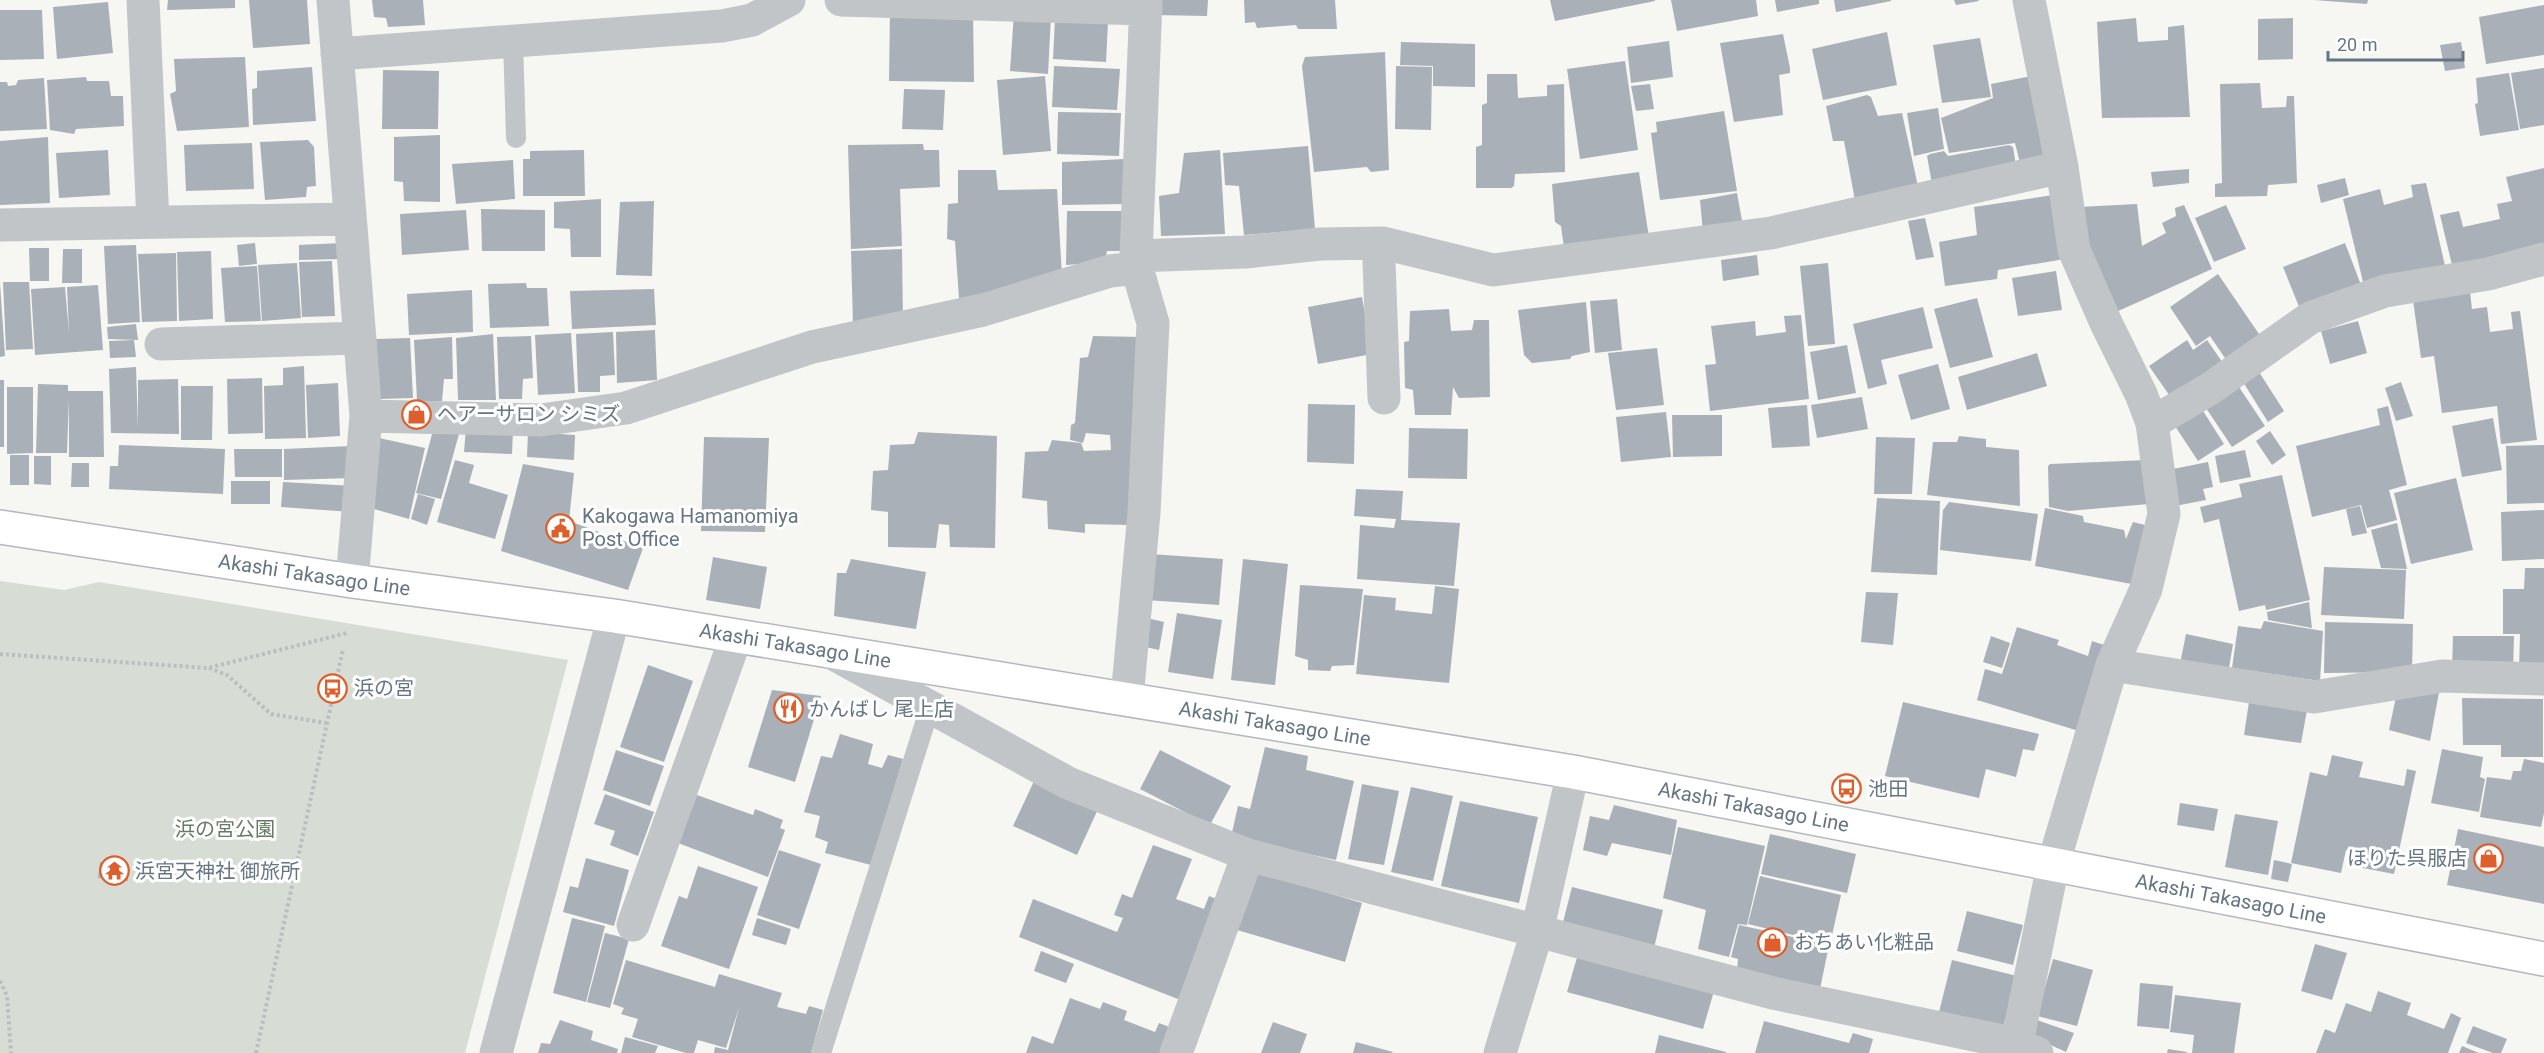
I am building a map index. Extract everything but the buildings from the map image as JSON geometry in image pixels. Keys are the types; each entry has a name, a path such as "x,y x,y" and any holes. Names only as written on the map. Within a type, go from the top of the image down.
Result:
{"main road":[{"name":"Akashi Takasago Line","path":"0,527 352,580 614,616 1573,772 2544,959"}],"street":[{"path":"143,0 153,222"},
{"path":"333,0 366,416 352,580"},
{"path":"337,54 722,26 752,20 789,0"},
{"path":"841,0 1146,4 1137,262 1153,323 1144,513 1127,698"},
{"path":"832,653 1068,783 1248,855 1773,993 2023,1050 2053,865 2112,665 2146,589 2164,513 2152,423 2141,394 2074,250 2062,167 2029,0"},
{"path":"366,416 541,420 626,408 812,347 983,310 1137,262 1320,244 1383,243 1493,270 1559,264 1771,233 2062,167"},
{"path":"0,225 350,219"},
{"path":"1383,243 1379,262 1384,398"},
{"path":"2152,423 2211,388 2310,318 2385,291 2488,274 2544,259"},
{"path":"161,344 359,338"},
{"path":"496,1053 614,616"},
{"path":"633,925 736,637"},
{"path":"2112,665 2314,697 2442,676 2544,679"},
{"path":"1500,1053 1537,932 1573,772"},
{"path":"1176,1053 1221,937 1248,855"}],"lane":[{"path":"513,41 516,138"},
{"path":"821,1053 930,707"}],"path":[{"path":"208,668 347,633"},
{"path":"256,1053 343,650"},
{"path":"0,654 208,668 227,675 271,714 326,723"},
{"path":"0,981 7,996 11,1053"}],"green space":[{"name":"浜の宮公園","path":"0,581 64,590 99,582 568,660 465,1053 0,1053"}],"place":[{"name":"ヘアーサロン シミズ","path":"416,414"},
{"name":"Kakogawa Hamanomiya Post Office","path":"561,528"},
{"name":"浜の宮","path":"333,688"},
{"name":"かんばし 尾上店","path":"788,709"},
{"name":"池田","path":"1847,789"},
{"name":"ほりた呉服店","path":"2488,858"},
{"name":"浜宮天神社 御旅所","path":"114,871"},
{"name":"おちあい化粧品","path":"1773,942"}]}
